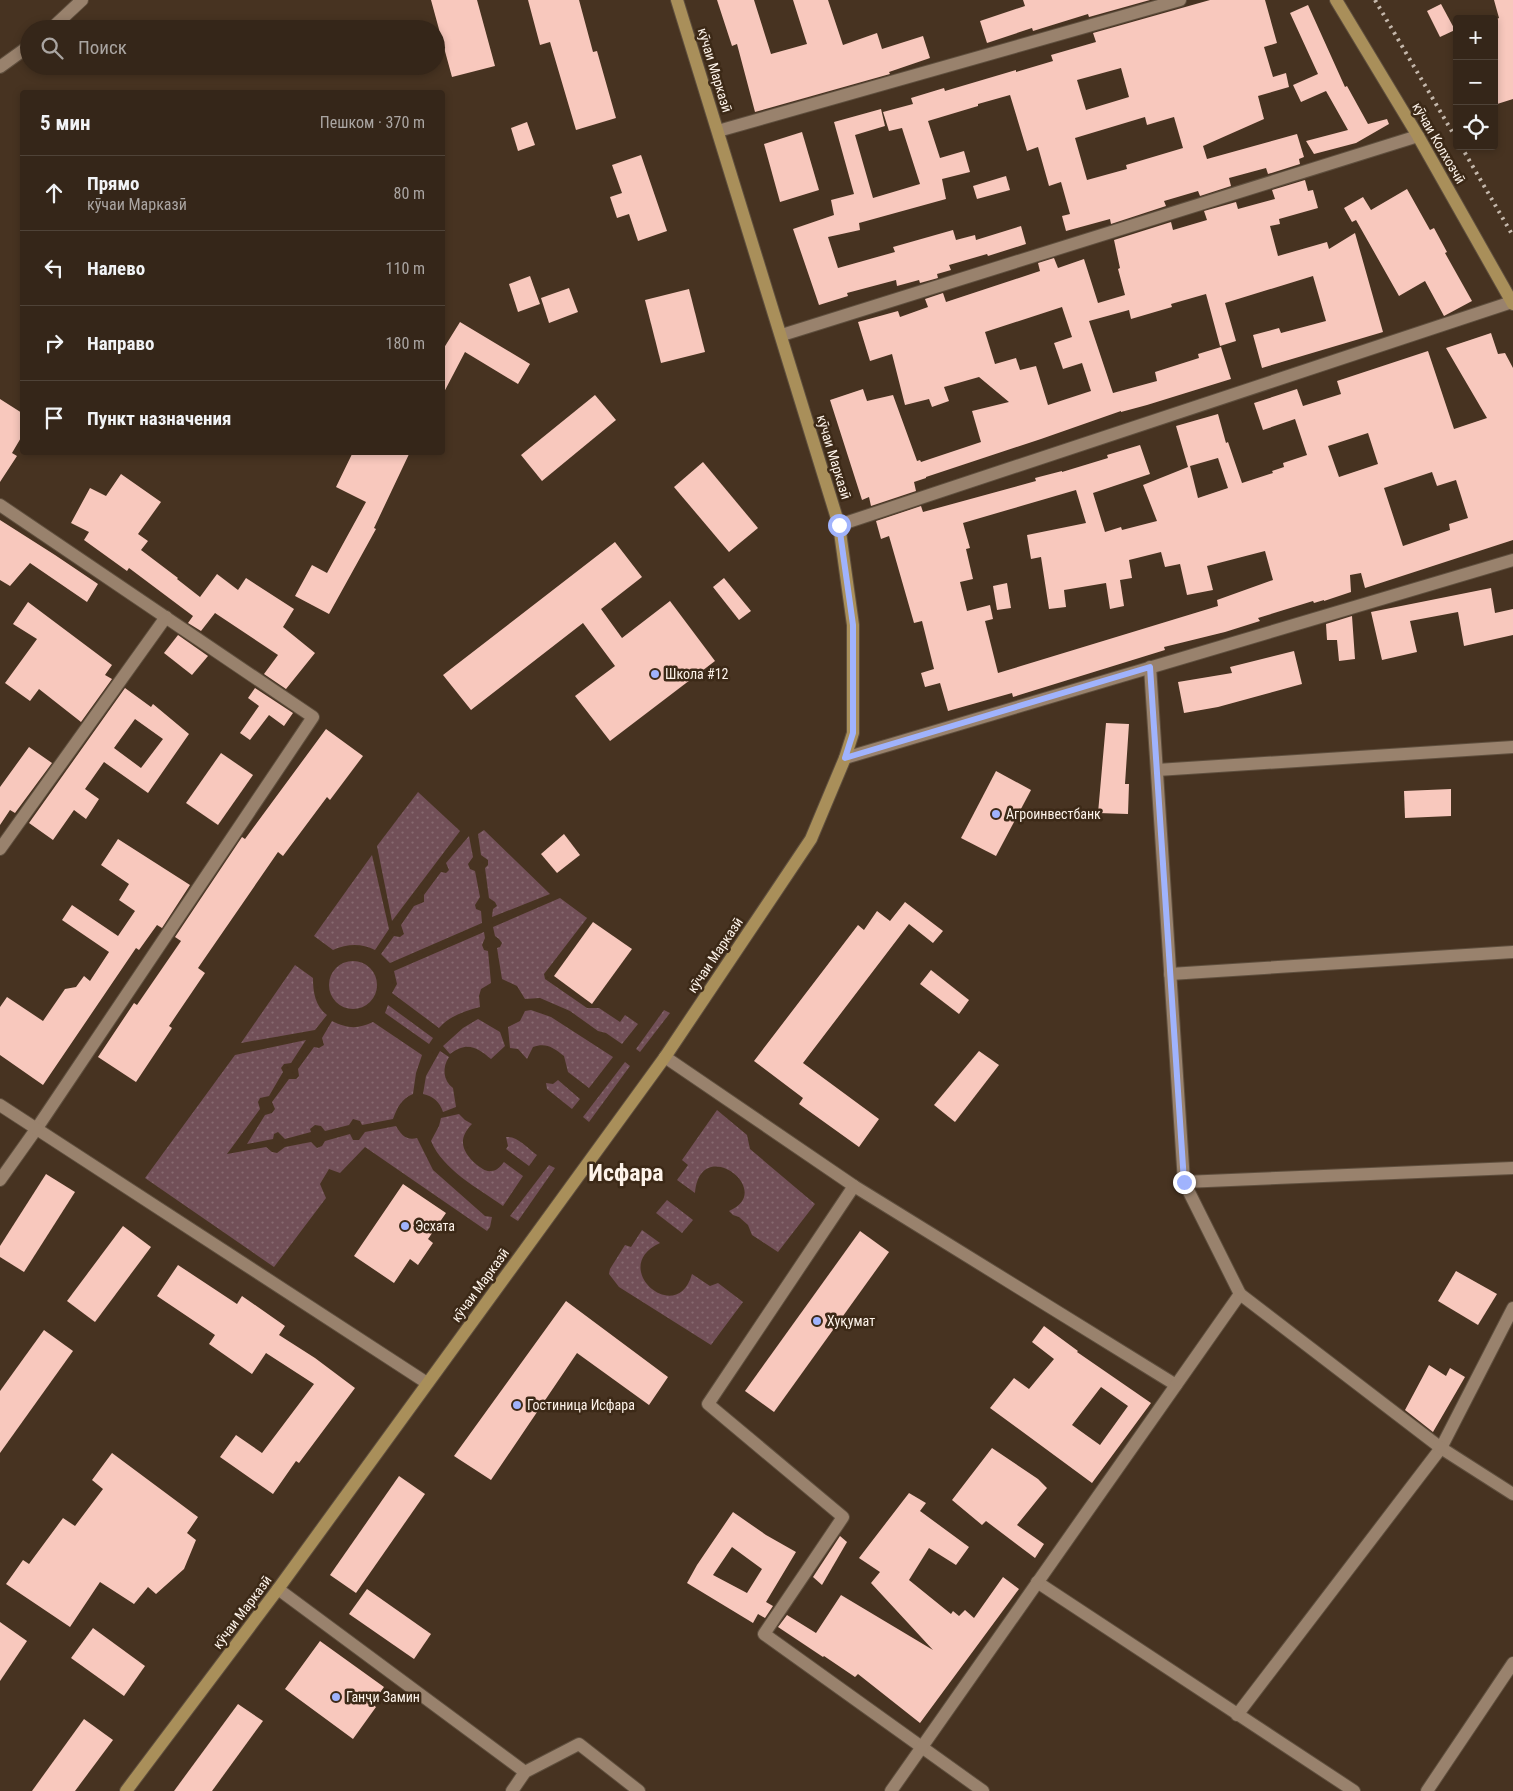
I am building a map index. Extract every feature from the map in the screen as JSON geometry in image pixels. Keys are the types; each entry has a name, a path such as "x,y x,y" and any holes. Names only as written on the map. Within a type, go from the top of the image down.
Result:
{"main road":[{"name":"кӯчаи Марказӣ","path":"126,1791 278,1589 665,1056 811,839 845,758 853,733 853,625 839,525 678,0"},
{"name":"кӯчаи Колхозчӣ","path":"1336,0 1418,136 1512,303"}],"street":[{"path":"61,20 82,0"},
{"path":"718,131 1180,0"},
{"path":"0,67 20,53"},
{"path":"782,335 1418,136"},
{"path":"839,525 1512,303"},
{"path":"0,505 313,716 38,1128 0,1180"},
{"path":"845,758 1513,560"},
{"path":"0,850 166,617"},
{"path":"1150,667 1184,1182 1240,1294 1441,1448 1513,1494"},
{"path":"1157,770 1513,747"},
{"path":"1170,974 1513,952"},
{"path":"665,1056 854,1186 1176,1385"},
{"path":"0,1104 427,1383"},
{"path":"1184,1182 1513,1168"},
{"path":"854,1186 708,1404 843,1518 764,1634 983,1791"},
{"path":"891,1791 1240,1294"},
{"path":"1238,1715 1441,1448 1513,1308"},
{"path":"1037,1582 1354,1791"},
{"path":"278,1589 525,1772"},
{"path":"1427,1791 1513,1663"},
{"path":"512,1791 525,1772 580,1744 639,1791"}],"shaded area":[{"path":"418,792 460,831 392,921 377,846"},
{"path":"484,830 550,894 492,917 493,909 497,906 489,898 485,868 488,865 488,860 481,855 478,834"},
{"path":"469,836 473,857 468,864 470,869 475,871 480,897 475,905 476,909 481,911 482,923 390,963 381,954 394,936 400,937 404,934 401,925 414,906 424,902 424,895 441,872 446,873 449,870 446,863"},
{"path":"372,855 389,929 375,950 354,945 333,950 314,936"},
{"path":"560,898 587,918 544,974 545,979 587,1008 599,1008 620,1022 625,1015 638,1024 622,1044 606,1033 598,1031 570,1011 540,998 525,999 517,986 502,979 497,948 502,943 495,936 493,927"},
{"path":"484,932 485,938 482,945 484,950 488,951 491,983 481,989 479,996 480,1007 452,1017 439,1028 392,993 397,984 394,971"},
{"path":"353,961 362,963 370,968 375,976 377,985 375,994 370,1002 362,1007 353,1009 344,1007 336,1002 331,994 329,985 331,976 336,968 344,963"},
{"path":"295,965 313,978 316,998 320,1007 327,1015 315,1030 241,1043"},
{"path":"388,1005 433,1038 429,1044 385,1013"},
{"path":"531,1010 551,1017 613,1057 589,1088 568,1072 564,1056 553,1048 542,1045 533,1047 527,1059 518,1049 510,1048 508,1027 520,1021 525,1011"},
{"path":"664,1010 670,1013 640,1052 636,1049"},
{"path":"478,1019 500,1032 505,1046 491,1059 472,1047 462,1048 450,1054 443,1046 463,1028"},
{"path":"332,1021 343,1026 353,1027 373,1022 422,1055 416,1073 413,1094 405,1098 400,1104 393,1119 362,1125 360,1121 353,1119 349,1125 325,1131 321,1126 315,1125 310,1129 311,1132 285,1139 278,1132 274,1134 273,1139 247,1144 265,1115 272,1113 275,1109 272,1102 289,1079 296,1079 299,1076 298,1069 314,1047 319,1048 324,1045 322,1038"},
{"path":"306,1040 291,1063 284,1064 281,1068 283,1072 269,1096 260,1098 258,1102 260,1109 227,1154 266,1147 272,1152 277,1153 285,1147 311,1142 317,1148 322,1146 325,1141 350,1134 353,1140 359,1140 365,1132 396,1126 400,1132 410,1139 417,1138 433,1170 485,1216 492,1217 487,1231 365,1147 340,1173 329,1169 320,1184 326,1198 274,1267 145,1178 235,1055"},
{"path":"440,1051 449,1057 445,1065 445,1078 453,1088 456,1107 443,1112 436,1100 423,1094 426,1076"},
{"path":"625,1062 630,1066 589,1122 583,1117"},
{"path":"558,1080 580,1099 572,1109 547,1089 546,1083 553,1084"},
{"path":"717,1110 747,1135 750,1149 815,1204 778,1252 752,1235 748,1225 729,1211 742,1202 745,1191 741,1181 732,1172 721,1167 709,1168 700,1176 695,1193 677,1180 688,1165 682,1160"},
{"path":"459,1114 472,1124 464,1135 463,1145 468,1155 477,1165 485,1170 493,1171 504,1162 523,1176 503,1206 452,1170 431,1141 441,1118"},
{"path":"506,1137 518,1140 537,1155 529,1166 506,1149 508,1146"},
{"path":"549,1165 555,1168 518,1221 510,1216"},
{"path":"667,1200 693,1220 682,1233 656,1213"},
{"path":"642,1230 660,1243 646,1253 641,1266 643,1278 651,1288 661,1294 673,1295 684,1289 692,1274 710,1286 718,1283 743,1302 711,1345 619,1287 609,1274 610,1269 625,1245 631,1247"}],"building":[{"path":"431,0 477,0 495,66 452,77 445,51 445,20 436,20"},
{"path":"528,0 579,0 593,52 597,51 616,118 576,130 550,42 540,45"},
{"path":"717,0 754,0 771,54 807,44 793,0 828,0 843,45 877,33 882,49 923,36 930,58 889,72 890,74 755,112 737,44 732,46"},
{"path":"1023,0 1150,0 1089,17 1088,14 1033,31 1032,28 987,43 980,21 1025,6"},
{"path":"1210,0 1265,0 1277,43 1264,47 1273,77 1286,73 1289,87 1258,96 1264,119 1203,146 1207,159 1297,134 1304,157 1299,159 1300,164 1268,174 1266,168 1229,178 1231,186 1200,196 1198,191 1164,201 1166,206 1111,224 1110,219 1066,231 1062,216 1070,214 1061,182 1049,186 1038,147 1027,151 1010,95 978,104 978,106 928,121 940,158 964,151 970,172 942,179 946,199 859,223 860,230 828,237 838,268 895,252 893,247 953,230 956,240 975,235 976,240 1021,226 1026,244 988,256 987,254 949,265 951,270 937,274 938,278 920,283 919,280 897,286 896,280 847,293 848,296 819,305 793,229 834,215 831,200 854,194 834,122 881,109 885,126 855,135 873,198 920,184 902,128 889,131 883,112 913,104 911,98 944,88 945,91 1053,61 1051,55 1096,42 1093,33","holes":["1121,68 1129,97 1086,110 1077,80","1145,117 1147,125 1174,117 1183,148 1126,165 1127,169 1087,180 1075,138"]},
{"path":"1494,0 1513,0 1513,99 1498,104 1498,18"},
{"path":"1441,4 1453,26 1453,31 1440,37 1427,11"},
{"path":"1308,5 1345,87 1347,86 1368,124 1387,119 1389,124 1356,143 1314,154 1306,141 1348,130 1326,91 1301,102 1293,85 1318,74 1290,13"},
{"path":"527,122 535,145 518,151 511,128"},
{"path":"802,132 819,190 780,202 764,144"},
{"path":"641,155 667,231 638,241 629,214 617,218 610,197 622,193 612,165"},
{"path":"1006,176 1010,190 977,199 973,186"},
{"path":"1305,180 1308,191 1313,190 1318,208 1279,219 1280,224 1270,226 1278,256 1327,242 1329,249 1355,233 1383,332 1262,368 1253,335 1279,328 1281,333 1326,321 1313,276 1225,303 1236,341 1220,346 1206,294 1171,304 1172,307 1131,319 1129,310 1089,321 1113,393 1157,381 1155,372 1199,358 1198,354 1221,347 1231,379 1147,405 1121,411 926,477 914,482 916,491 871,506 869,497 862,500 830,400 863,389 867,401 893,395 917,461 920,460 921,462 981,442 972,411 1009,402 979,377 944,387 949,401 932,407 929,399 905,405 892,354 870,361 858,322 898,311 900,317 928,307 925,299 943,293 946,302 1040,271 1038,263 1054,258 1058,268 1084,259 1098,303 1125,295 1118,269 1120,268 1114,240 1171,222 1173,230 1207,220 1204,211 1236,202 1238,209 1275,199 1272,190","holes":["1062,307 1072,337 1054,343 1063,369 1082,363 1091,391 1048,405 1036,366 1020,370 1016,358 995,364 985,332"]},
{"path":"1407,189 1430,230 1434,228 1447,252 1445,253 1472,301 1444,316 1425,281 1399,296 1356,220 1352,222 1344,208 1363,197 1371,210"},
{"path":"530,276 540,304 518,312 509,284"},
{"path":"569,288 578,312 549,323 541,298"},
{"path":"689,289 705,352 661,363 645,300"},
{"path":"460,322 530,364 518,384 465,352 445,390 445,346"},
{"path":"1491,333 1498,354 1505,353 1513,368 1513,540 1365,588 1361,573 1350,575 1351,592 1324,601 1314,603 1313,601 1258,618 1260,621 1225,632 1164,647 1165,650 1013,697 1012,693 948,711 940,683 925,687 921,673 934,669 922,621 914,623 889,536 881,539 876,521 921,506 923,512 1036,481 1035,478 1108,458 1107,455 1140,445 1150,474 1093,493 1105,532 1121,527 1122,530 1157,521 1143,485 1188,467 1176,426 1218,414 1226,443 1228,442 1242,483 1273,473 1272,471 1284,467 1283,463 1307,455 1295,419 1263,430 1254,403 1297,389 1303,406 1341,394 1337,381 1428,351 1454,429 1487,418 1446,348","holes":["1368,433 1378,464 1339,477 1328,446","1218,458 1228,488 1198,498 1190,466","1432,472 1437,486 1456,480 1468,518 1449,524 1450,530 1403,546 1384,488","1076,490 1086,523 1027,535 1031,559 1041,557 1049,609 1066,607 1064,590 1106,583 1110,609 1124,606 1120,580 1132,578 1129,560 1161,552 1165,567 1180,564 1187,595 1213,590 1207,566 1265,551 1273,580 1217,600 1218,606 998,673 985,621 993,619 990,605 967,611 960,582 973,579 966,549 970,548 963,523"]},
{"path":"595,395 616,420 542,481 521,455"},
{"path":"0,399 20,412 20,439 12,453 17,456 0,482"},
{"path":"352,455 409,455 374,528 376,529 329,614 295,596 312,565 327,573 366,502 336,487"},
{"path":"703,462 758,528 729,552 674,487"},
{"path":"121,474 161,502 138,534 148,541 141,550 200,597 217,574 238,590 246,578 294,609 283,627 315,653 286,689 264,674 278,655 215,613 201,631 188,623 193,616 129,568 127,571 84,540 89,532 71,523 90,488 106,496"},
{"path":"0,520 98,584 87,602 30,563 10,586 0,580"},
{"path":"615,542 642,577 601,609 622,638 670,601 715,661 610,741 575,696 615,666 583,623 471,710 443,675"},
{"path":"724,578 751,611 739,620 713,587"},
{"path":"1007,583 1011,608 997,610 993,586"},
{"path":"1491,588 1495,613 1513,609 1513,635 1464,646 1458,612 1410,621 1417,652 1382,660 1371,612"},
{"path":"28,602 112,665 105,675 112,679 81,722 39,689 30,701 5,683 37,639 13,624"},
{"path":"1352,616 1355,659 1339,661 1337,640 1327,640 1326,624"},
{"path":"178,635 208,656 192,675 164,653"},
{"path":"1294,651 1302,684 1218,707 1184,713 1178,682 1232,673 1230,667"},
{"path":"125,688 151,707 153,704 189,734 148,793 104,762 85,789 99,799 86,819 74,810 53,840 29,823","holes":["135,719 163,739 141,768 114,748"]},
{"path":"255,688 293,713 284,726 269,715 250,740 240,733 259,706 248,698"},
{"path":"1106,723 1129,724 1125,784 1129,784 1128,814 1098,813"},
{"path":"326,729 363,756 330,800 327,797 283,856 278,852 198,968 205,973 169,1026 172,1028 136,1082 98,1057 134,1003 137,1005 181,941 175,937 242,837 245,839"},
{"path":"29,747 52,763 15,813 10,810 0,825 0,787"},
{"path":"221,753 253,775 218,825 186,803"},
{"name":"Агроинвестбанк","path":"996,771 1031,790 996,856 961,838"},
{"path":"1451,789 1451,816 1405,818 1404,791"},
{"path":"564,834 580,855 557,873 541,854"},
{"path":"118,839 190,885 162,928 157,925 139,950 136,948 43,1085 0,1055 0,1007 7,997 43,1021 65,989 76,987 84,976 90,981 109,952 62,920 72,905 118,936 135,911 119,900 129,884 101,865"},
{"path":"905,902 943,931 933,943 909,924 803,1063 879,1119 859,1147 799,1104 803,1098 754,1061 858,925 864,930 877,911 890,921"},
{"path":"593,922 632,949 592,1004 554,976"},
{"path":"931,970 969,1000 959,1014 920,984"},
{"path":"979,1051 999,1065 955,1122 934,1105"},
{"path":"46,1174 75,1192 24,1272 0,1257 0,1246"},
{"name":"Эсхата","path":"403,1184 446,1213 428,1239 433,1243 418,1265 410,1259 394,1283 354,1256"},
{"path":"123,1226 151,1247 95,1322 67,1301"},
{"name":"Хуқумат","path":"860,1231 889,1252 774,1412 745,1391"},
{"path":"178,1265 237,1304 242,1296 285,1326 279,1335 315,1358 355,1388 299,1463 296,1461 273,1494 220,1457 236,1435 262,1453 314,1384 266,1353 252,1374 209,1344 215,1335 157,1296"},
{"path":"1456,1271 1497,1294 1478,1325 1438,1301"},
{"path":"566,1301 668,1377 649,1405 577,1353 491,1480 454,1456"},
{"path":"1044,1326 1077,1352 1151,1403 1092,1483 990,1408 1014,1378 1029,1389 1054,1359 1032,1342","holes":["1101,1387 1128,1406 1100,1445 1072,1425"]},
{"path":"44,1330 73,1351 0,1453 0,1391"},
{"path":"1429,1365 1446,1376 1450,1368 1465,1377 1433,1432 1405,1410"},
{"path":"992,1448 1038,1479 1047,1488 1017,1525 1044,1544 1035,1558 986,1521 982,1525 952,1500"},
{"path":"112,1453 198,1517 187,1533 196,1540 184,1569 156,1594 148,1587 134,1604 100,1582 70,1627 6,1584 23,1560 29,1564 63,1518 75,1526 103,1489 92,1480"},
{"path":"399,1476 425,1494 356,1593 330,1575"},
{"path":"909,1493 926,1503 920,1511 969,1547 956,1565 929,1548 909,1580 951,1614 953,1611 959,1616 965,1610 974,1618 1003,1577 1019,1589 920,1723 858,1674 855,1677 778,1627 787,1615 816,1633 841,1595 933,1650 871,1583 880,1572 859,1558"},
{"path":"733,1512 766,1535 796,1552 766,1602 773,1606 765,1618 758,1614 753,1623 687,1583","holes":["732,1547 762,1569 747,1593 713,1575"]},
{"path":"840,1536 847,1542 822,1585 813,1577"},
{"path":"367,1589 431,1634 414,1659 349,1614"},
{"path":"0,1622 27,1641 0,1681"},
{"path":"93,1628 145,1666 124,1696 71,1658"},
{"name":"Ганҷи Замин","path":"320,1641 384,1687 372,1704 376,1707 353,1739 285,1689"},
{"path":"238,1704 263,1721 212,1791 174,1791"},
{"path":"84,1719 113,1740 75,1791 32,1791"}],"railway":[{"path":"1375,0 1453,133"},
{"path":"1463,150 1513,236"}],"place":[{"name":"Школа #12","path":"655,674"},
{"name":"Агроинвестбанк","path":"996,814"},
{"name":"Эсхата","path":"405,1226"},
{"name":"Хуқумат","path":"817,1321"},
{"name":"Гостиница Исфара","path":"517,1405"},
{"name":"Ганҷи Замин","path":"336,1697"}],"district":[{"name":"Исфара","path":"626,1173"}],"route":[{"path":"839,525 853,625 853,733 845,758 1150,667 1184,1182"}]}
